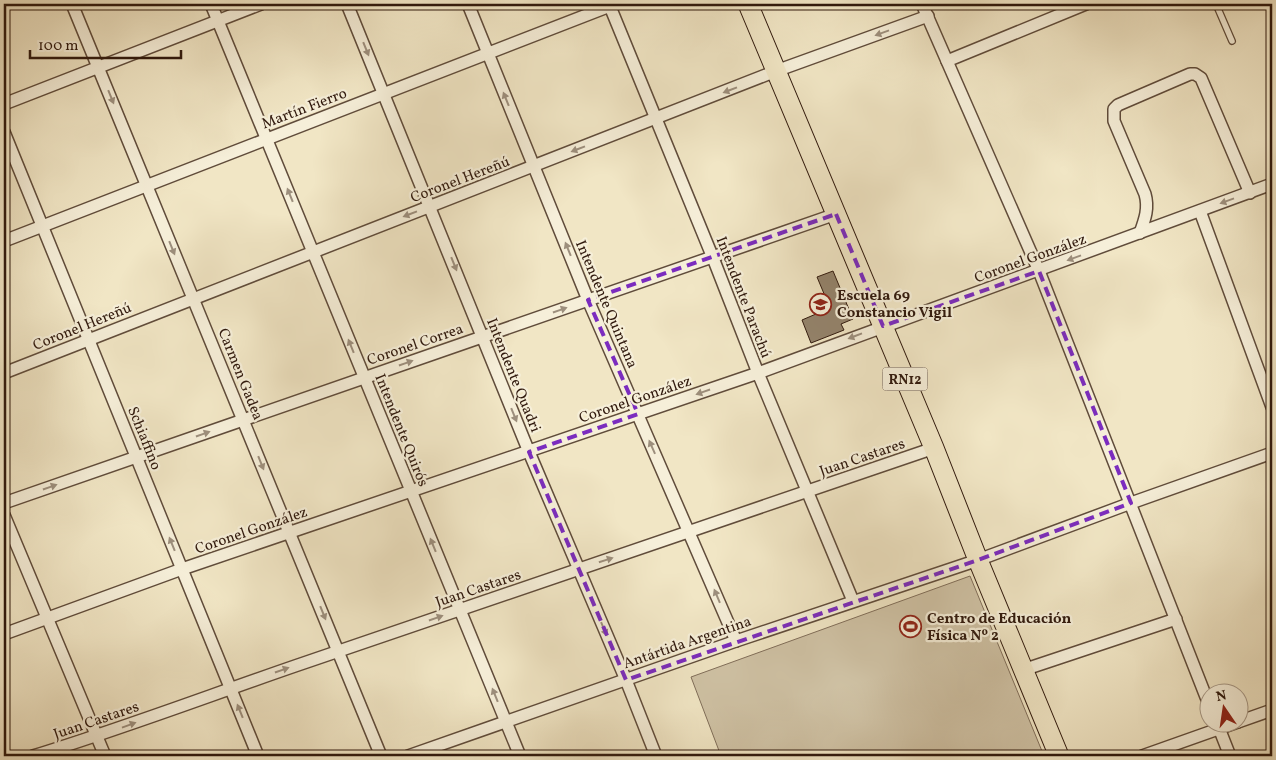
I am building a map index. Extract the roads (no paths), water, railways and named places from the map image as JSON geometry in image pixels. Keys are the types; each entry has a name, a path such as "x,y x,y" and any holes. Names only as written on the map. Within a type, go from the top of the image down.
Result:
{"highway":[{"name":"RN12","path":"748,4 934,448 1059,756"}],"street":[{"name":"Carmen Gadea","path":"72,4 381,756"},
{"name":"Intendente Quirós","path":"211,4 520,756"},
{"path":"4,104 261,4"},
{"name":"Intendente Quadri","path":"347,4 529,452 626,680 656,756"},
{"name":"Intendente Quintana","path":"468,4 588,300 736,641"},
{"name":"Martín Fierro","path":"4,241 611,4"},
{"name":"Intendente Parachú","path":"611,4 758,373 853,601"},
{"path":"922,4 1039,270 1200,682"},
{"path":"948,61 1086,4"},
{"name":"Coronel Hereñú","path":"4,373 776,71 928,16"},
{"path":"1140,233 1148,210 1147,202 1114,121 1114,110 1118,104 1190,74 1195,74 1201,78 1250,192"},
{"name":"Schiaffino","path":"4,132 258,756"},
{"name":"Coronel González","path":"4,634 182,569 758,373 1272,184"},
{"path":"1200,211 1272,407"},
{"name":"Coronel Correa","path":"4,503 836,214"},
{"name":"Juan Castares","path":"33,756 97,736 230,688 690,533 934,448"},
{"name":"Antártida Argentina","path":"408,756 736,641 978,560 1272,453"},
{"path":"4,515 105,756"},
{"path":"1023,670 1176,619"},
{"path":"1248,718 1272,710"},
{"path":"1142,756 1203,732"},
{"path":"1220,732 1230,756"}],"lane":[{"path":"1216,4 1232,41"}],"place":[{"name":"Escuela 69 Constancio Vigil","path":"821,304"},
{"name":"Centro de Educación Física Nº 2","path":"911,627"}]}
